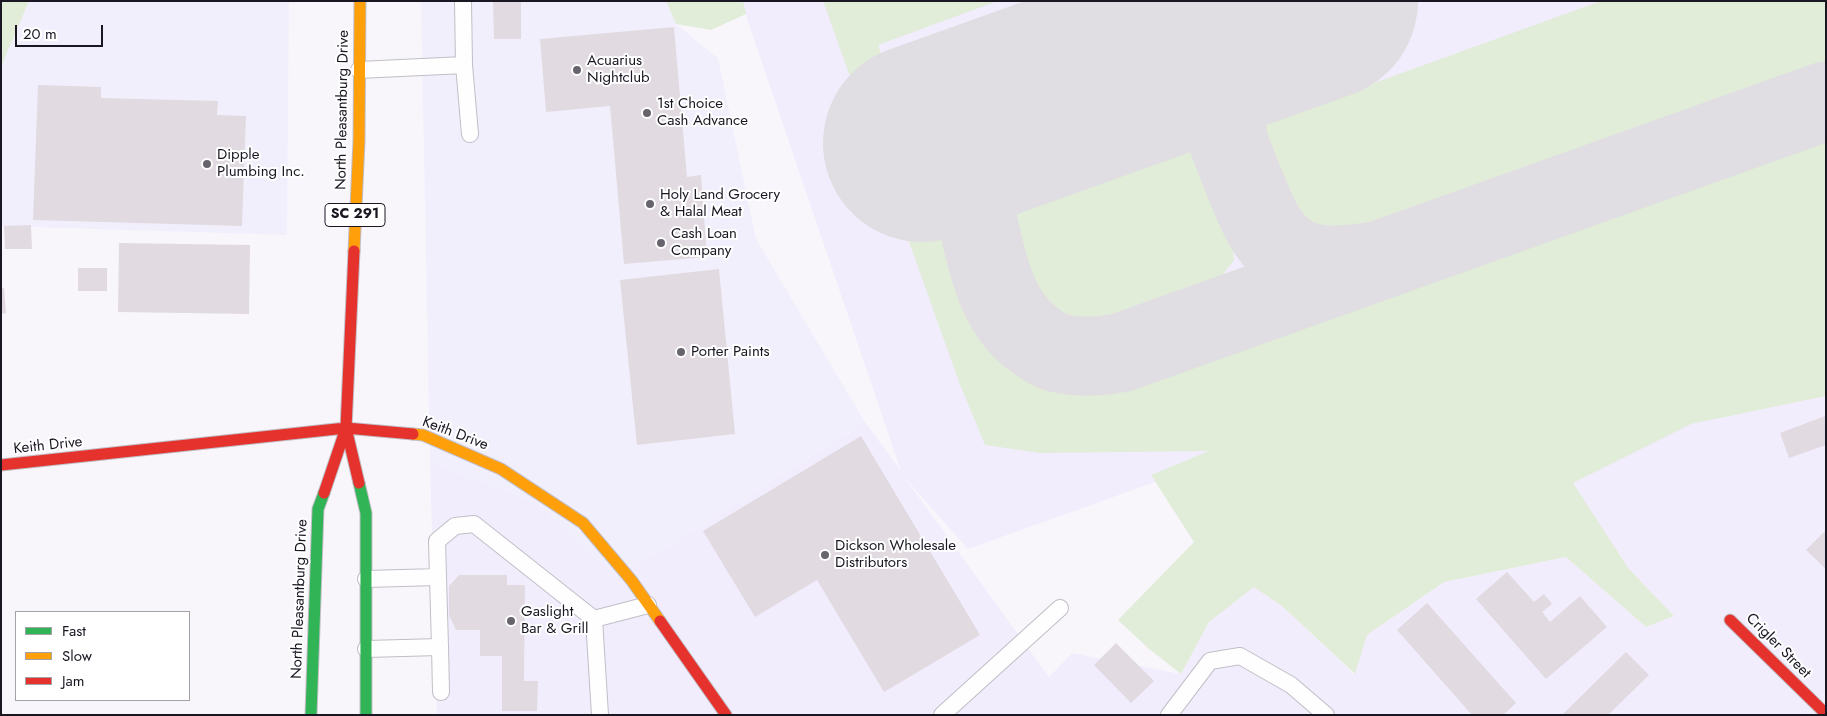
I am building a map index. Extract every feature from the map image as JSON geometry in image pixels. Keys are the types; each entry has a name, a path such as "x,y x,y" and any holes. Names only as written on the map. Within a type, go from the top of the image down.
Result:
{"main road":[{"name":"North Pleasantburg Drive","path":"360,1 359,141 346,428 366,513 366,715"},
{"name":"North Pleasantburg Drive","path":"311,715 318,509 346,428"},
{"name":"Keith Drive","path":"1,465 346,428 424,435 501,469 583,523 632,581 725,714"},
{"name":"Crigler Street","path":"1730,620 1826,714"}],"lane":[{"path":"463,1 464,65 470,134"},
{"path":"359,70 464,65"},
{"path":"441,692 437,541 455,526 474,524 594,619 600,715"},
{"path":"366,579 438,577"},
{"path":"594,619 648,605"},
{"path":"942,715 1060,608"},
{"path":"366,649 440,647"},
{"path":"1169,715 1210,661 1240,656 1291,685 1326,715"}],"shaded area":[{"path":"29,1 289,1 287,235 1,226 1,67"},
{"path":"421,1 666,1 676,24 718,58 756,239 865,422 658,553 616,575 535,502 430,462"},
{"path":"741,1 1826,1 1826,381 1734,414 1826,396 1826,715 437,715 430,462 535,502 616,575 658,553 865,422 901,471","holes":["1465,371 1649,444 1572,483 1629,569 1674,616 1646,627 1566,557 1444,582 1367,635 1354,674 1283,607 1254,587 1209,622 1181,674 1072,653 1049,677 905,478 968,549"]}],"green space":[{"path":"29,1 1,67 1,2"},
{"path":"666,1 743,1 746,14 711,30 676,24"},
{"path":"823,1 998,1 878,45 968,294 987,332 1017,364 1051,382 1095,386 1826,126 1826,396 1691,424 1573,483 1629,569 1674,616 1646,627 1566,557 1444,582 1367,635 1355,674 1283,607 1254,587 1209,622 1181,674 1148,648 1118,620 1194,542 1151,475 1209,451 1040,453 985,445 959,382"},
{"path":"1601,1 1826,1 1826,71 1353,240 1332,242 1313,236 1298,226 1276,198 1262,162 1255,126"},
{"path":"1196,147 1215,173 1229,209 1234,260 1217,282 1168,307 1090,327 1057,320 1026,290 1012,257 1004,215"}],"building":[{"path":"493,2 521,2 521,39 494,39"},
{"path":"674,27 687,177 701,175 707,257 624,264 610,106 546,112 540,39"},
{"path":"38,85 101,87 101,98 218,101 217,115 246,116 242,226 33,220"},
{"path":"31,225 32,249 5,249 4,226"},
{"path":"119,243 250,245 249,314 118,312"},
{"path":"78,268 107,268 107,291 78,291"},
{"path":"719,269 735,434 637,445 620,280"},
{"path":"1,288 4,288 6,313 1,314"},
{"path":"1825,416 1826,445 1789,458 1780,433"},
{"name":"Dickson Wholesale Distributors","path":"861,436 980,635 884,692 817,580 755,617 703,531"},
{"path":"1826,530 1826,569 1806,550"},
{"path":"1507,572 1534,602 1544,594 1552,604 1542,612 1550,622 1580,596 1607,627 1546,679 1476,599"},
{"path":"459,575 507,575 507,585 525,585 524,681 538,681 537,711 502,711 502,656 480,656 480,630 456,630 449,615 449,586"},
{"path":"1427,603 1516,703 1503,715 1472,715 1397,630"},
{"path":"1116,643 1154,681 1131,703 1094,665"},
{"path":"1626,652 1649,675 1608,715 1562,715"}],"taxiway":[{"path":"1291,11 1263,28 1251,38 1236,61 1227,96 1226,120 1229,143 1264,227 1284,250 1303,260 1323,265 1344,265 1375,261"},
{"path":"1027,106 989,136 977,161 974,184 975,206 989,269 1006,309 1024,332 1049,349 1060,353 1099,356 1120,353 1826,101"}],"runway":[{"path":"922,143 1319,1"}],"traffic: fast":[{"path":"359,483 366,513 366,715"},
{"path":"311,715 318,509 324,493"}],"traffic: slow":[{"path":"354,251 359,141 360,1"},
{"path":"413,434 423,435 501,469 583,523 632,581 660,621"}],"traffic: jam":[{"path":"354,251 346,428 359,483"},
{"path":"1,465 346,428 413,434"},
{"path":"324,493 346,428"},
{"path":"1730,620 1826,714"},
{"path":"660,621 726,715"}],"place":[{"name":"Acuarius Nightclub","path":"577,70"},
{"name":"1st Choice Cash Advance","path":"647,113"},
{"name":"Dipple Plumbing Inc.","path":"207,164"},
{"name":"Holy Land Grocery & Halal Meat","path":"650,204"},
{"name":"Cash Loan Company","path":"661,243"},
{"name":"Porter Paints","path":"681,352"},
{"name":"Dickson Wholesale Distributors","path":"825,555"},
{"name":"Gaslight Bar & Grill","path":"511,621"}]}
